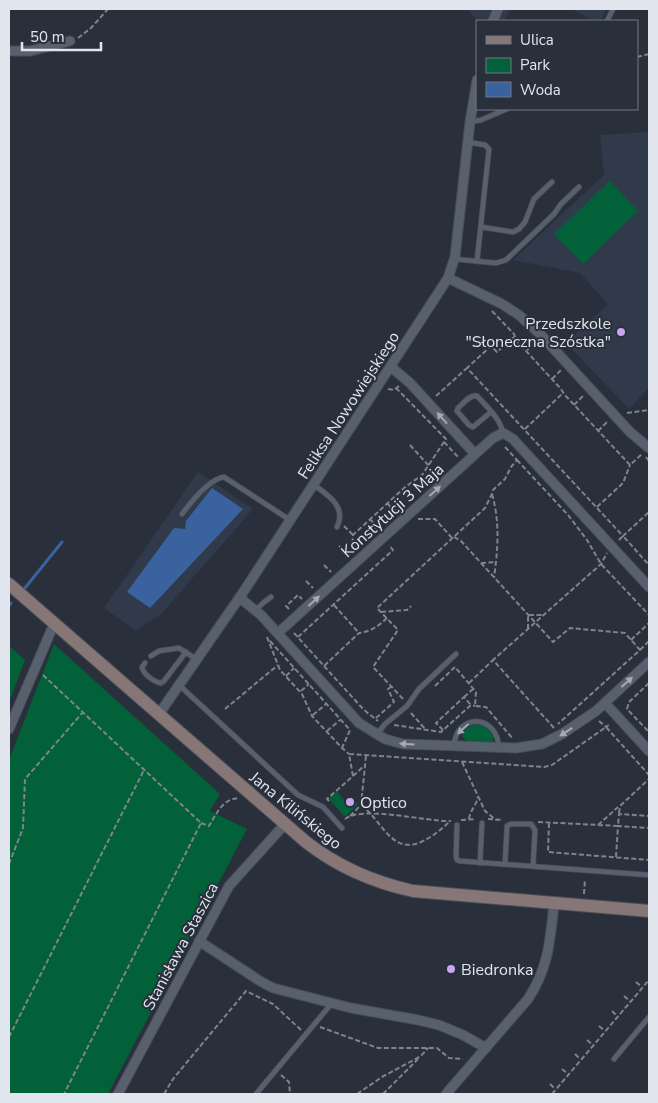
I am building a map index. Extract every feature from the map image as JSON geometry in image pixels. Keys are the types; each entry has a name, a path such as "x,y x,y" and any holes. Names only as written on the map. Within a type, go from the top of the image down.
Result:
{"main road":[{"name":"Jana Kilińskiego","path":"9,584 285,824 322,854 347,869 380,883 429,894 649,911"}],"street":[{"path":"9,51 30,51 70,41"},
{"name":"Feliksa Nowowiejskiego","path":"159,714 240,598 448,278 454,259 476,86"},
{"path":"448,278 510,309 541,336 637,440 649,448"},
{"path":"391,367 410,383 475,454"},
{"path":"503,433 512,439 649,587"},
{"name":"Konstytucji 3 Maja","path":"278,633 475,454 497,435 503,433"},
{"path":"240,598 256,610 278,633 359,724 384,739 403,744 499,748 531,746 552,740 605,703 649,662"},
{"path":"9,730 54,624"},
{"path":"605,703 649,751"},
{"name":"Stanisława Staszica","path":"118,1094 234,879 285,824"},
{"path":"446,1094 528,999 540,980 548,955 554,904"},
{"path":"199,941 273,988 332,1003 439,1025 463,1035 486,1048"}],"lane":[{"path":"470,122 481,120 505,110"},
{"path":"468,142 485,145 489,149 477,261"},
{"path":"481,227 513,232 519,229 526,222 534,199 552,182"},
{"path":"454,259 500,263 506,260 579,188"},
{"path":"491,412 473,427 457,411 474,395 491,412 500,424 503,433"},
{"path":"182,514 202,491 216,480 224,477 291,521"},
{"path":"314,485 327,494 338,507 340,525"},
{"path":"256,610 271,597"},
{"path":"151,656 159,651 176,648 197,660"},
{"path":"145,663 142,667 144,672 155,682 161,683 186,652"},
{"path":"376,735 385,724 407,706 419,689 456,654"},
{"path":"179,686 298,795 324,807 342,828"},
{"path":"454,746 456,736 461,729 471,722 479,721 486,723 493,730 498,737 499,748"},
{"path":"480,862 481,821"},
{"path":"505,864 507,826 511,824 531,824 535,830 533,866"},
{"path":"458,825 457,860 649,875"},
{"path":"256,1094 332,1003"},
{"path":"614,1059 649,1018"}],"path":[{"path":"70,41 84,34 108,9"},
{"path":"488,307 563,393 630,465"},
{"path":"432,400 490,346 497,352 515,336"},
{"path":"526,351 541,336"},
{"path":"552,379 567,364"},
{"path":"467,368 649,565"},
{"path":"340,525 354,534 422,475 446,439 396,388"},
{"path":"574,405 590,389"},
{"path":"525,429 563,393"},
{"path":"626,413 649,410"},
{"path":"598,431 614,415"},
{"path":"502,443 568,515 587,540 601,564 649,615"},
{"path":"410,445 429,466"},
{"path":"597,507 623,484 630,465 642,454 649,461"},
{"path":"403,699 373,667 398,630 377,608 485,508 493,490 505,479 511,467 518,460"},
{"path":"412,483 417,489"},
{"path":"492,494 498,514 494,578"},
{"path":"388,504 394,511"},
{"path":"623,536 649,512"},
{"path":"370,519 377,527"},
{"path":"415,519 436,519 453,537 461,542 553,642 570,628 625,632 640,650"},
{"path":"339,546 350,558"},
{"path":"298,637 393,550"},
{"path":"468,683 601,564 607,552"},
{"path":"480,563 496,562"},
{"path":"324,565 332,574"},
{"path":"306,581 314,590"},
{"path":"291,612 286,606 291,600 298,595 303,600"},
{"path":"334,604 359,633"},
{"path":"381,612 407,610 411,606"},
{"path":"528,615 544,615"},
{"path":"528,615 528,630"},
{"path":"324,666 359,633 364,633 378,626 387,618"},
{"path":"631,640 649,623"},
{"path":"287,625 364,710 377,719 394,702 388,689 392,686"},
{"path":"266,634 278,665 300,692 312,716 349,754 544,768 552,765 606,727 649,775"},
{"path":"268,639 350,730 342,748"},
{"path":"548,733 649,641"},
{"path":"276,661 282,655"},
{"path":"493,660 554,728"},
{"path":"225,709 278,665"},
{"path":"447,679 445,677 454,667 474,688 476,692 475,706"},
{"path":"286,676 294,668"},
{"path":"34,672 42,675 83,712 201,823 209,826 224,803 231,799 239,798"},
{"path":"649,683 629,702 627,708 649,732"},
{"path":"300,692 309,684"},
{"path":"443,730 436,723 474,688"},
{"path":"464,697 471,705 486,707 515,741"},
{"path":"312,716 326,704"},
{"path":"397,720 392,725 441,732 471,705"},
{"path":"408,710 426,730"},
{"path":"9,864 23,828 25,780 83,712"},
{"path":"326,732 340,720"},
{"path":"349,754 353,776"},
{"path":"345,819 361,805 366,756"},
{"path":"462,762 485,811 496,820"},
{"path":"333,806 327,799 365,765"},
{"path":"9,1038 144,770"},
{"path":"598,825 649,780"},
{"path":"469,819 478,802 478,796"},
{"path":"361,805 371,812 390,836 404,846 428,839 449,821"},
{"path":"616,857 620,806"},
{"path":"349,816 371,812 419,819 449,821 469,819 481,821"},
{"path":"619,814 649,816"},
{"path":"488,819 504,820"},
{"path":"538,822 649,828"},
{"path":"64,1094 201,823"},
{"path":"549,823 548,852 649,860"},
{"path":"552,1094 649,980"},
{"path":"636,982 643,987"},
{"path":"164,1094 173,1080 246,991 273,1004 302,1030"},
{"path":"624,996 630,1002"},
{"path":"612,1011 618,1016"},
{"path":"315,1024 378,1048 437,1048 449,1058 468,1059"},
{"path":"599,1026 605,1031"},
{"path":"587,1040 593,1045"},
{"path":"383,1094 428,1048"},
{"path":"575,1054 581,1060"},
{"path":"357,1094 382,1077 421,1056"},
{"path":"562,1069 568,1075"},
{"path":"276,1071 289,1082 290,1094"},
{"path":"550,1084 556,1089"}],"shaded area":[{"path":"467,9 510,9 505,20 477,20"},
{"path":"572,9 606,9 601,20 592,20"},
{"path":"649,132 649,388 629,409 566,343 608,304 580,273 513,260 604,175 600,135"},
{"path":"198,472 253,509 161,614 136,631 104,608"}],"green space":[{"path":"610,181 638,211 583,264 554,234"},
{"path":"54,644 220,794 210,811 247,829 108,1094 9,1094 9,760"},
{"path":"9,646 25,660 9,702"},
{"path":"477,724 490,730 494,737 492,742 476,743 464,739 462,736 465,729"},
{"path":"338,791 351,807 356,802 358,804 346,816 329,799"}],"water":[{"path":"212,488 243,509 150,608 127,592 174,528 185,529 186,521"}],"waterway":[{"path":"25,588 62,542"}],"place":[{"name":"Przedszkole \"Słoneczna Szóstka\"","path":"621,332"},
{"name":"Optico","path":"350,802"},
{"name":"Biedronka","path":"451,969"}]}
